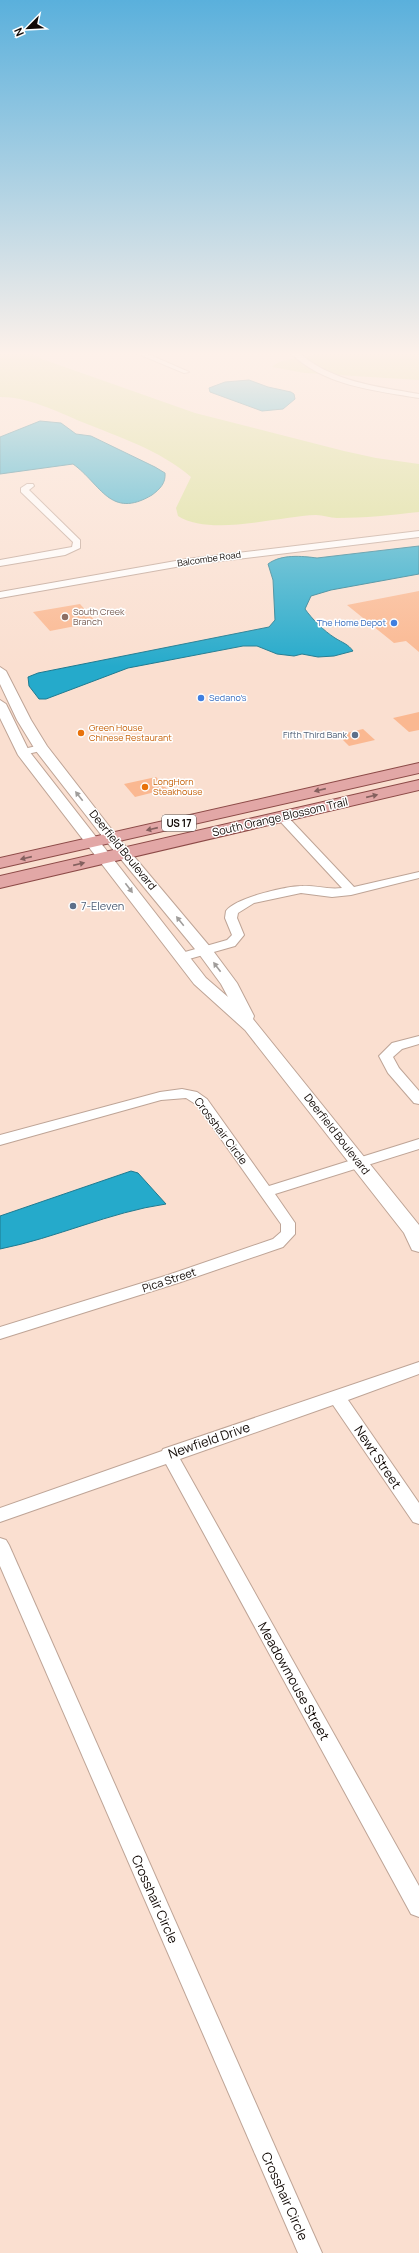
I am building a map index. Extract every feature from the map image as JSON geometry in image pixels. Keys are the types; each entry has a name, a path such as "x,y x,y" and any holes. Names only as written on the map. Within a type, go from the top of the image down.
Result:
{"main road":[{"name":"South Orange Blossom Trail","path":"0,864 419,768"},
{"path":"334,805 351,794 358,782"},
{"name":"South Orange Blossom Trail","path":"0,882 419,785"}],"street":[{"path":"0,564 65,552 76,548 77,542 24,490 30,486"},
{"name":"Balcombe Road","path":"0,595 187,562 419,534"},
{"name":"Deerfield Boulevard","path":"0,671 24,720 41,748 112,838 205,951 229,983 251,1026"},
{"name":"Deerfield Boulevard","path":"0,704 24,752 92,842 200,980 251,1026 413,1231 419,1245"},
{"path":"24,752 41,748"},
{"path":"282,817 351,891"},
{"path":"182,957 231,943 238,935 230,918 232,911 250,900 301,889 332,893 351,891 419,875"},
{"path":"419,1040 397,1046 386,1056 393,1070 419,1100"},
{"name":"Crosshair Circle","path":"0,1140 160,1096 182,1092 194,1094 202,1102 266,1192"},
{"path":"266,1192 419,1144"},
{"name":"Pica Street","path":"0,1333 173,1279 278,1243 288,1234 288,1223 266,1192"},
{"name":"Newfield Drive","path":"0,1514 419,1368"},
{"name":"Newt Street","path":"338,1396 419,1517"},
{"name":"Meadowmouse Street","path":"169,1454 419,1907"},
{"name":"Crosshair Circle","path":"0,1545 310,2253"}],"green space":[{"path":"161,456 367,456 419,464 419,512 347,518 334,518 321,515 301,516 246,524 227,525 209,525 192,522 178,516 176,508 191,477"}],"water":[{"path":"0,456 133,456 165,473 165,477 160,488 152,495 138,502 126,504 107,496 73,464 0,474"},
{"path":"419,546 419,574 331,590 311,596 305,609 308,613 318,625 347,645 353,651 334,656 318,657 302,654 294,656 277,654 257,646 243,646 128,668 46,699 39,699 29,686 28,677 38,673 269,627 275,620 273,580 268,564 273,561 285,557 298,556 317,558"},
{"path":"131,1171 138,1173 166,1204 124,1213 0,1249 0,1216"}],"building":[{"name":"The Home Depot","path":"419,591 419,652 406,641 394,643 347,605"},
{"name":"South Creek Branch","path":"80,604 96,622 50,631 33,612"},
{"path":"419,712 419,730 409,732 393,718"},
{"name":"Fifth Third Bank","path":"363,729 375,740 349,746 338,735"},
{"name":"LongHorn Steakhouse","path":"156,777 167,789 135,797 124,784"}],"place":[{"name":"South Creek Branch","path":"65,617"},
{"name":"The Home Depot","path":"394,623"},
{"name":"Sedano's","path":"201,698"},
{"name":"Green House Chinese Restaurant","path":"81,733"},
{"name":"Fifth Third Bank","path":"355,735"},
{"name":"LongHorn Steakhouse","path":"145,787"},
{"name":"7-Eleven","path":"73,906"}]}
